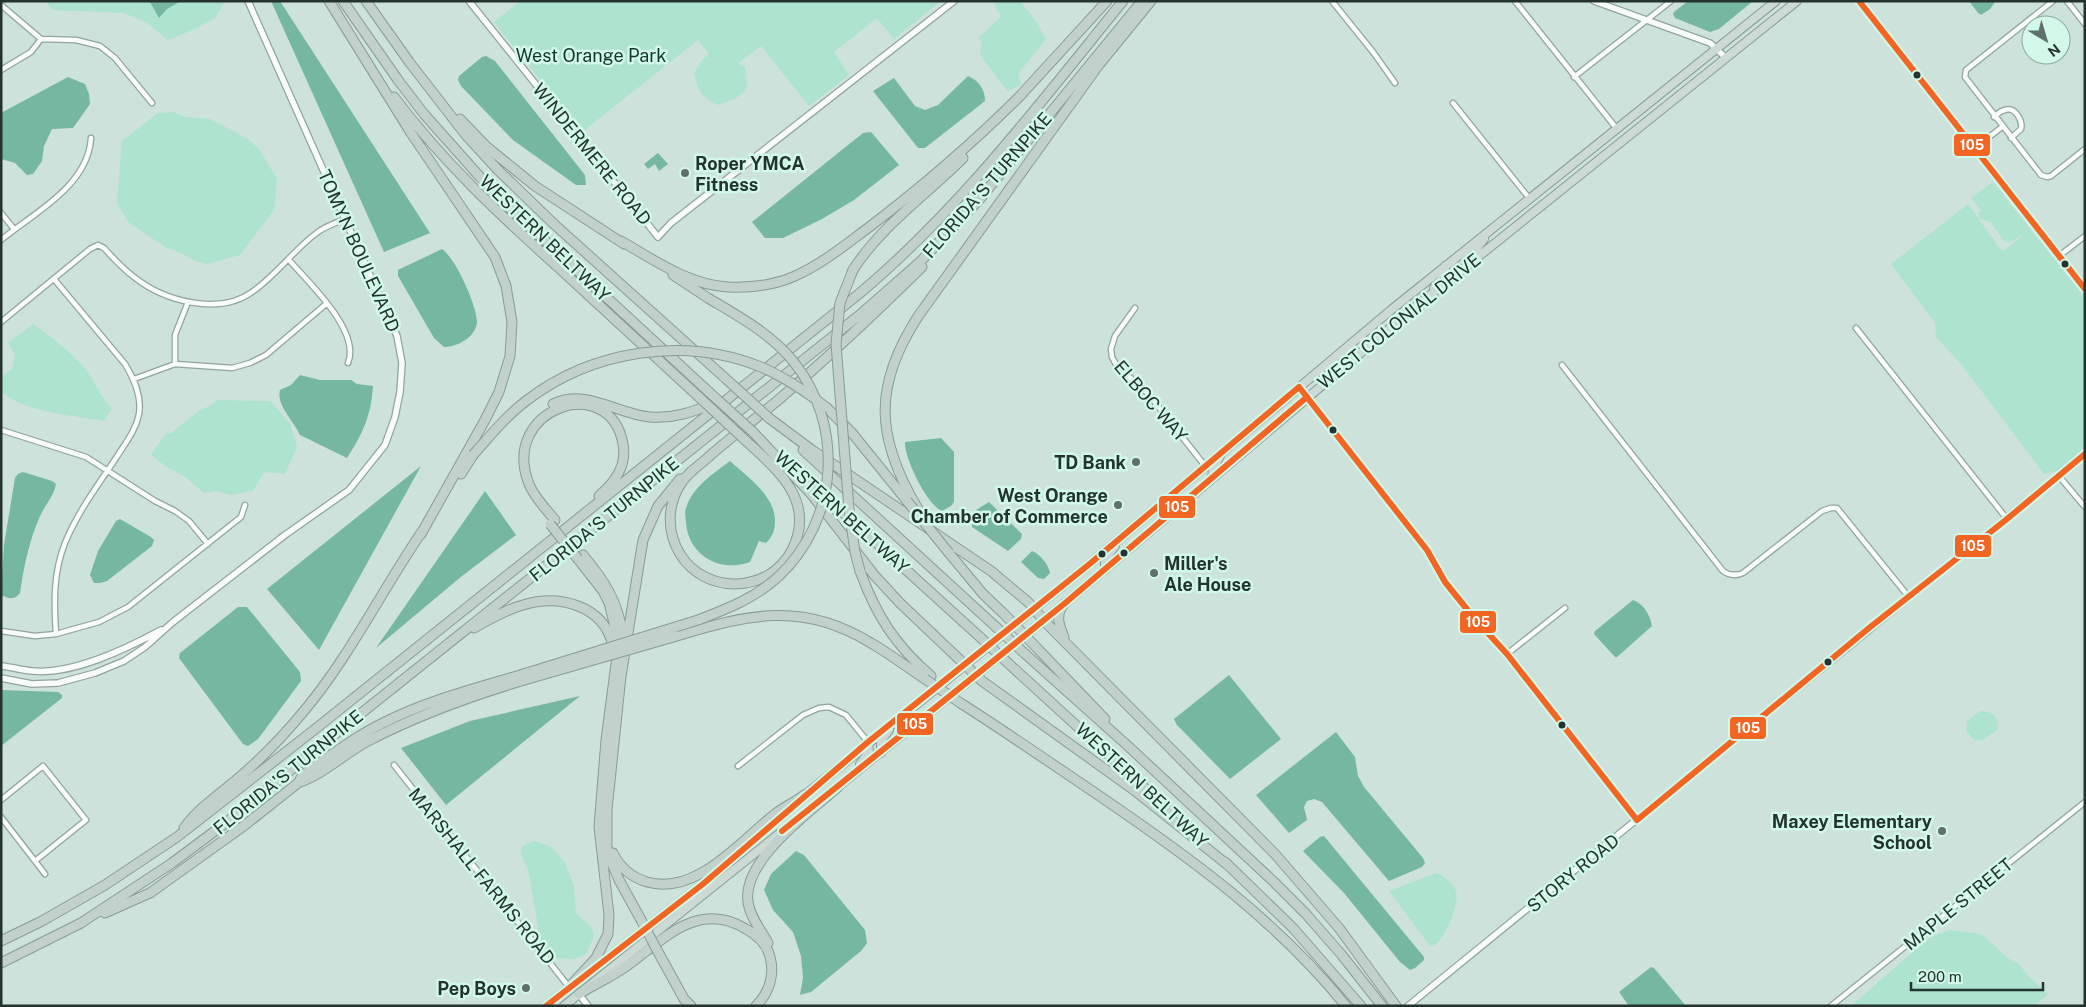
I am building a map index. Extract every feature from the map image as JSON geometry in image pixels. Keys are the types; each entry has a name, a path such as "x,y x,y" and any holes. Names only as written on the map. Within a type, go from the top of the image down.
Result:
{"highway":[{"path":"177,837 194,814 243,774 283,735 339,665 471,452 499,392 510,356 512,322 506,286 495,257 411,133 329,1"},
{"name":"WESTERN BELTWAY","path":"343,1 403,87 480,177 709,392 1229,866 1293,928 1361,1006"},
{"name":"WESTERN BELTWAY","path":"366,1 465,134 527,199 1242,850 1306,914 1382,1006"},
{"path":"928,677 886,627 867,590 854,546 848,510 836,344 840,304 854,270 878,236 940,181 977,144 1107,1"},
{"name":"FLORIDA'S TURNPIKE","path":"1,941 42,922 106,885 177,837 545,546 874,281 935,224 992,161 1123,1"},
{"name":"FLORIDA'S TURNPIKE","path":"1,963 82,923 172,863 227,822 829,340 919,263 979,200 1142,1"},
{"path":"950,553 918,508 895,467 887,434 884,410 888,380 899,348 919,315 1092,74 1151,1"},
{"name":"WEST COLONIAL DRIVE","path":"546,1006 703,884 868,742 899,719 1126,533 1298,387 1445,266 1776,1"},
{"name":"WEST COLONIAL DRIVE","path":"564,1006 1064,604 1212,477 1420,304 1797,1"},
{"path":"346,30 417,128 486,202 700,398 787,482 797,502 799,516 796,540 786,559 766,576 745,584 723,584 707,578 696,571 680,554 670,529 671,509 681,483 721,446"},
{"path":"434,94 511,167 558,202 757,329 776,344 800,372 816,398 826,428 830,462 826,493 816,524 800,552 779,577 755,595 724,610 690,623 520,678"},
{"path":"621,242 678,273 703,282 727,286 750,286 794,277 819,264 892,209 974,141 1022,94"},
{"path":"1587,169 1615,140 1617,129"},
{"path":"639,919 609,856 607,810 622,676 638,564 649,523 671,488 682,477 810,373 942,247 979,200"},
{"path":"1476,258 1476,249 1493,228"},
{"path":"1420,304 1444,277 1445,266"},
{"path":"471,452 506,418 546,387 592,365 644,352 675,350 702,352 740,360 780,376 802,388 826,407 852,433 983,594 1117,731 1128,746"},
{"path":"622,676 623,645 619,614 608,589 553,522 527,495 520,476 518,461 521,440 532,420 544,409 565,399 576,398 595,401 648,417 664,418 693,412 732,395"},
{"path":"545,546 611,485 622,467 623,445 617,427 609,417 592,407 570,404 551,411 537,424 526,444 525,474 529,485 553,522"},
{"path":"769,418 820,456 1010,585 1274,854 1339,928 1396,1006"},
{"path":"753,432 812,495 875,576 964,665 1134,790 1229,866"},
{"path":"1212,477 1216,463 1228,446"},
{"path":"1203,485 1206,472 1205,466"},
{"path":"1105,570 1105,559 1126,533"},
{"path":"570,986 596,958 608,934 609,915 599,827 617,656 616,631 609,603 581,557"},
{"path":"451,642 494,617 524,604 547,601 570,603 584,608 603,622 610,633 615,666"},
{"path":"1064,604 1059,612 1058,620 1066,642"},
{"path":"82,923 150,892 245,825 298,783 303,775 350,742 414,708 454,694 740,619 770,615 798,615 822,620 844,628 871,642 928,677 1157,835 1232,892 1282,936 1346,1006"},
{"path":"880,753 883,737 899,719"},
{"path":"761,1006 772,989 776,976 771,948 748,903 749,885 754,870 764,855 777,842 866,759 869,752 868,742"},
{"path":"607,840 618,862 632,876 651,883 680,881 714,866 776,814 804,796"},
{"path":"602,853 656,951 684,999 691,1006"},
{"path":"579,994 618,972 678,927 698,921 718,920 734,923 751,932 759,938 768,950 771,978 766,992 756,1006"},
{"path":"656,951 677,995 685,1006"}],"street":[{"name":"TOMYN BOULEVARD","path":"1,678 32,684 58,683 95,673 124,661 145,647 173,622 285,535 349,490 386,445 395,417 400,392 402,363 397,336 248,1"},
{"name":"WINDERMERE ROAD","path":"469,1 658,237 671,223 954,1"},
{"path":"1332,1 1373,52 1395,84"},
{"path":"1515,1 1617,129"},
{"path":"1594,1 1710,43 1726,58"},
{"path":"1574,77 1671,1"},
{"path":"1859,1 2085,290"},
{"path":"2053,1 1966,70 1964,74 1967,82 2041,175 2051,176 2085,149"},
{"path":"2067,1 2083,17 2085,24"},
{"path":"1,5 41,39 82,41 100,46 114,58 152,103"},
{"path":"1,70 31,52 41,39"},
{"path":"1453,102 1530,198"},
{"path":"1994,117 2009,109 2017,115 2022,124 2021,129 2011,138"},
{"path":"1974,148 2002,127"},
{"path":"1,240 60,194 72,182 84,166 90,152 91,138"},
{"path":"1,213 14,230"},
{"path":"1,322 90,249 98,245 104,248 134,278 157,291 188,302 218,304 237,300 252,292 318,232 346,219"},
{"path":"2059,256 2085,236"},
{"path":"289,260 338,319 348,338 352,355 348,364"},
{"path":"54,279 125,364 134,379 139,397 139,414 133,432 76,517 64,545 57,570 54,599 56,634"},
{"path":"175,364 175,335 188,302"},
{"path":"134,379 175,364 232,368 250,363 266,355 326,304"},
{"name":"ELBOC WAY","path":"1135,308 1115,336 1111,349 1112,357 1118,368 1141,386 1154,401 1205,466"},
{"path":"1856,328 2007,519"},
{"path":"1562,365 1720,568 1728,575 1736,576 1743,574 1822,511 1837,508 1843,513 1908,596"},
{"path":"1298,387 1427,550 1451,589 1474,618 1507,654 1637,820"},
{"path":"1,430 86,457 155,501 175,510 189,521 208,544"},
{"name":"STORY ROAD","path":"1408,1006 1908,596 2007,519 2085,454"},
{"path":"2058,475 2085,507"},
{"path":"1,631 35,636 56,634 99,622 128,607 241,518 245,505"},
{"path":"1507,654 1565,608"},
{"name":"TOMYN BOULEVARD","path":"1,666 33,672 66,668 99,660 138,643 173,622"},
{"path":"738,766 802,715 818,708 828,707 846,715 868,742"},
{"name":"MARSHALL FARMS ROAD","path":"394,765 570,986"},
{"path":"1,800 43,766 86,820 35,861"},
{"name":"MAPLE STREET","path":"1831,1006 2085,802"},
{"path":"1,817 45,874"},
{"path":"579,994 588,1006"}],"green space":[{"path":"45,1 225,1 215,18 168,40 146,22 124,13 53,10"},
{"name":"West Orange Park","path":"520,1 941,1 894,39 877,18 834,52 849,75 809,106 761,46 738,63 745,67 746,90 736,98 718,105 704,97 697,85 694,73 703,59 709,54 698,40 582,132 494,22"},
{"path":"999,1 1020,1 1035,20 1046,39 1018,74 1021,84 1008,92 980,55 982,44 979,37 1001,17 994,4"},
{"path":"174,112 184,117 210,119 248,139 259,149 277,179 274,210 240,255 207,264 195,261 165,247 128,222 117,203 122,141 158,113"},
{"path":"1993,182 2085,298 2085,452 2064,469 2044,474 1961,364 1936,337 1935,323 1891,264 1968,204 2000,249 2004,251 2023,235 2010,242 2003,240 1991,222 1980,219 1978,214 1982,211 1971,198"},
{"path":"33,324 68,351 89,374 112,408 104,421 36,409 11,398 1,391 1,377 12,369 15,355 8,343"},
{"path":"217,400 270,401 290,423 297,447 285,474 264,472 253,491 231,495 216,491 204,493 184,476 168,468 151,455 166,433 171,433 200,410 212,405"},
{"path":"1980,711 1994,715 1998,729 1983,740 1974,740 1966,731 1967,721"},
{"path":"534,841 550,846 564,861 574,886 576,913 591,927 594,935 587,953 583,956 572,959 555,958 550,955 541,943 528,870 521,855 522,846"},
{"path":"1436,873 1445,877 1450,882 1455,888 1457,897 1454,913 1447,929 1438,942 1430,946 1389,891"},
{"path":"1949,930 1981,934 2009,959 2019,964 2028,976 2048,994 2035,1006 1851,1006 1929,938"}],"shaded area":[{"path":"181,1 167,9 159,18 150,2"},
{"path":"271,1 280,1 430,233 384,252"},
{"path":"1688,1 1753,1 1719,29 1710,32 1675,18 1674,12"},
{"path":"1969,1 1995,2 1990,9 1981,15"},
{"path":"486,56 495,61 585,175 586,185 576,185 513,140 461,86 458,80 459,76 482,57"},
{"path":"968,76 981,86 985,101 925,148 918,148 873,91 894,78 915,106 925,110 938,105"},
{"path":"68,77 85,84 90,104 73,128 52,129 44,146 42,161 33,174 27,175 15,163 1,159 1,113"},
{"path":"871,132 899,165 854,200 822,219 783,238 765,238 752,222 863,133"},
{"path":"658,153 668,164 659,171 655,164 648,169 644,164"},
{"path":"442,249 453,262 464,282 476,313 477,321 474,332 470,336 460,343 449,347 444,347 434,338 398,276 398,270"},
{"path":"300,375 320,380 351,380 357,384 373,386 365,424 347,458 300,435 283,407 279,396 280,390 291,385"},
{"path":"941,438 954,452 954,502 942,511 936,507 923,491 908,459 905,442"},
{"path":"730,461 762,491 773,509 775,519 772,536 766,543 759,541 750,562 739,565 717,563 700,553 688,535 686,523 685,511 693,493 710,476"},
{"path":"421,466 319,650 267,589"},
{"path":"23,472 56,484 33,535 25,563 20,593 14,598 9,598 1,595 4,545 15,478"},
{"path":"485,491 516,535 462,576 376,648"},
{"path":"989,502 1022,534 1021,539 1008,551 972,527 973,512"},
{"path":"120,519 151,537 154,540 152,546 107,581 94,583 90,575 98,551 116,521"},
{"path":"1032,551 1041,557 1048,567 1050,573 1044,579 1038,578 1021,562"},
{"path":"1633,600 1646,610 1652,626 1615,657 1594,634 1595,631"},
{"path":"238,607 247,607 300,672 301,681 258,739 248,746 243,744 179,658 180,653"},
{"path":"1229,675 1281,739 1230,779 1177,725 1174,719"},
{"path":"1,690 58,692 62,695 62,698 1,746"},
{"path":"580,696 446,805 401,748 470,721"},
{"path":"1336,732 1355,757 1358,776 1364,787 1423,858 1425,863 1422,867 1389,881 1322,802 1314,799 1307,801 1304,807 1307,820 1289,833 1256,795"},
{"path":"1324,836 1424,957 1424,960 1415,968 1410,970 1400,962 1344,893 1303,851 1320,837"},
{"path":"796,851 804,855 865,930 867,943 861,951 811,992 800,995 803,978 801,956 793,932 773,910 764,890 771,874"},
{"path":"1651,967 1654,968 1686,1006 1629,1006 1619,992"}],"transit line":[{"name":"105","path":"1859,1 2085,289"},
{"name":"105","path":"546,1006 703,884 868,742 1092,562 1299,387 1427,550 1445,582 1474,618 1507,654 1637,820"},
{"name":"105","path":"782,831 1064,604 1307,397"},
{"name":"105","path":"1637,820 1869,628 2007,519 2085,454"}],"place":[{"name":"Roper YMCA Fitness","path":"685,173"},
{"name":"TD Bank","path":"1136,462"},
{"name":"West Orange Chamber of Commerce","path":"1118,505"},
{"name":"Miller's Ale House","path":"1154,573"},
{"name":"Maxey Elementary School","path":"1942,831"},
{"name":"Pep Boys","path":"526,988"}]}
